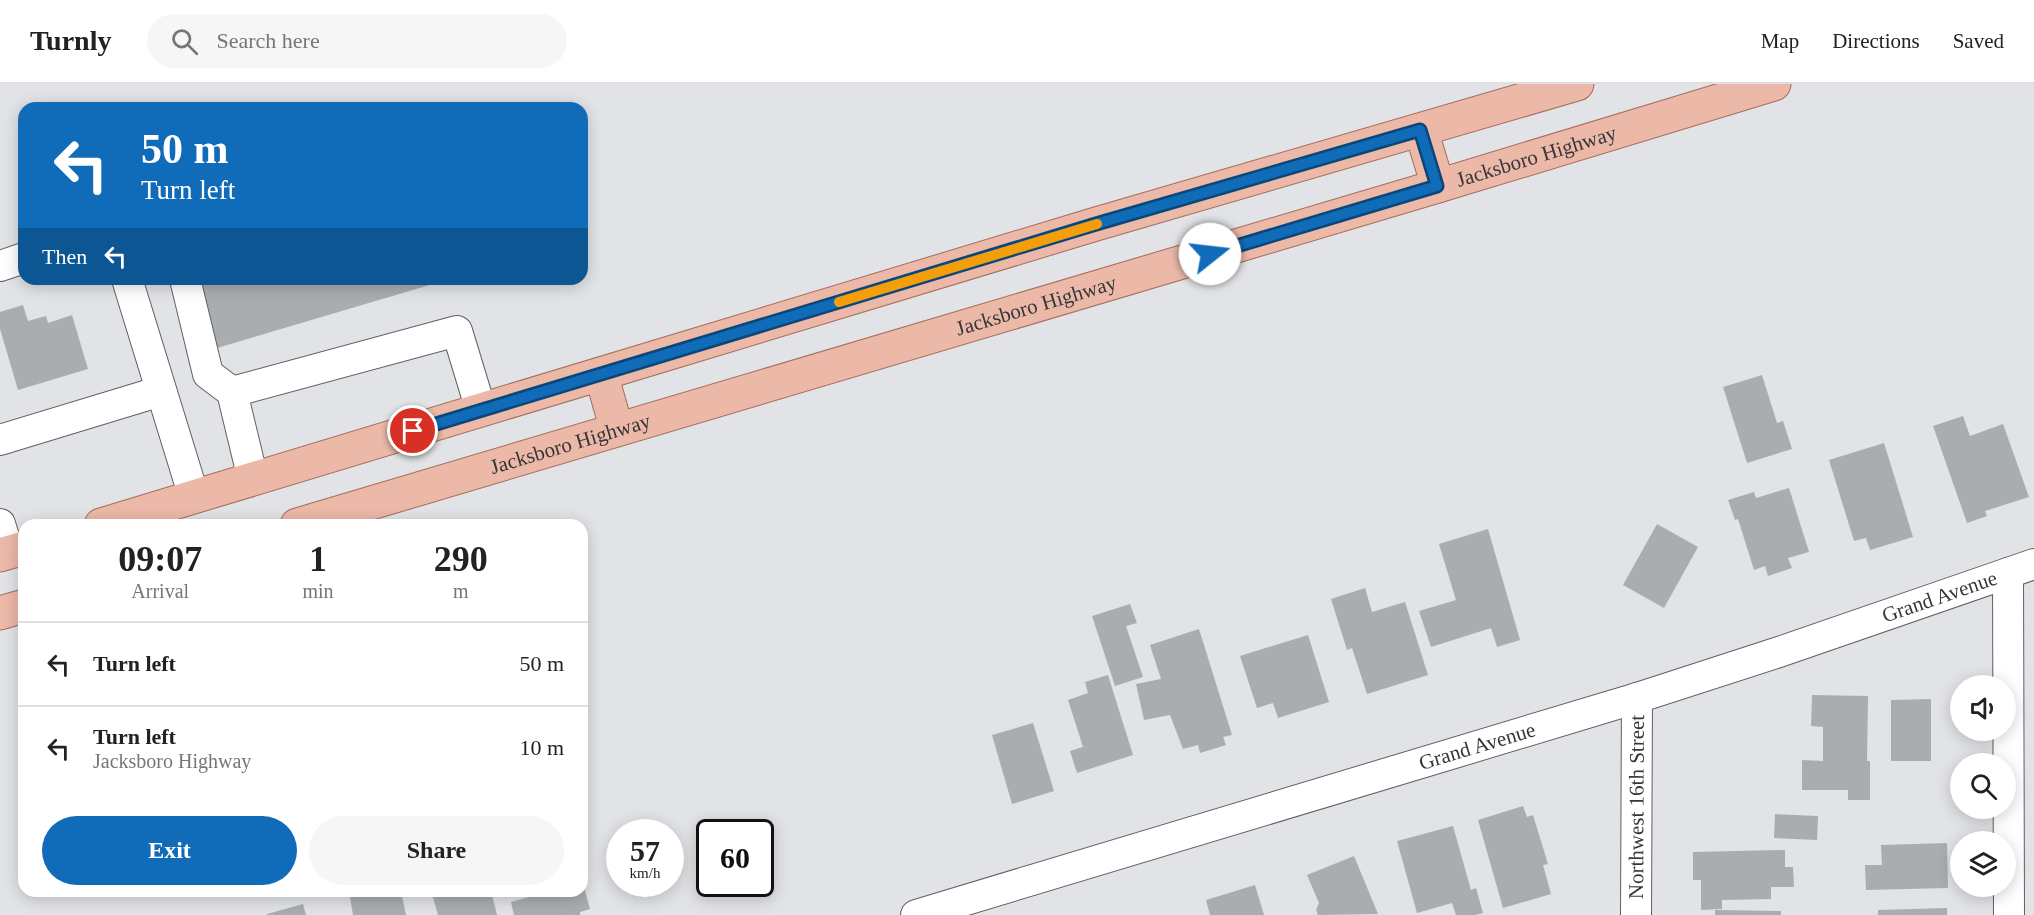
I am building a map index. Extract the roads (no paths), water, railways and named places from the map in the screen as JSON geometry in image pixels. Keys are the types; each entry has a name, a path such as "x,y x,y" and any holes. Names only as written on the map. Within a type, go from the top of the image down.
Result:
{"main road":[{"path":"121,519 1096,224 1576,84"},
{"name":"Jacksboro Highway","path":"317,519 1774,84"},
{"path":"1420,130 1437,186"},
{"path":"601,374 617,430"},
{"path":"0,613 18,608"}],"street":[{"path":"0,266 18,260"},
{"path":"129,285 194,497"},
{"path":"186,285 208,374 232,392 253,479"},
{"path":"232,392 457,331 481,410"},
{"path":"0,440 161,391"},
{"path":"2009,915 2021,568"},
{"name":"Grand Avenue","path":"916,915 1637,698 1779,652 2021,568"},
{"name":"Northwest 16th Street","path":"1636,915 1637,698"}]}
